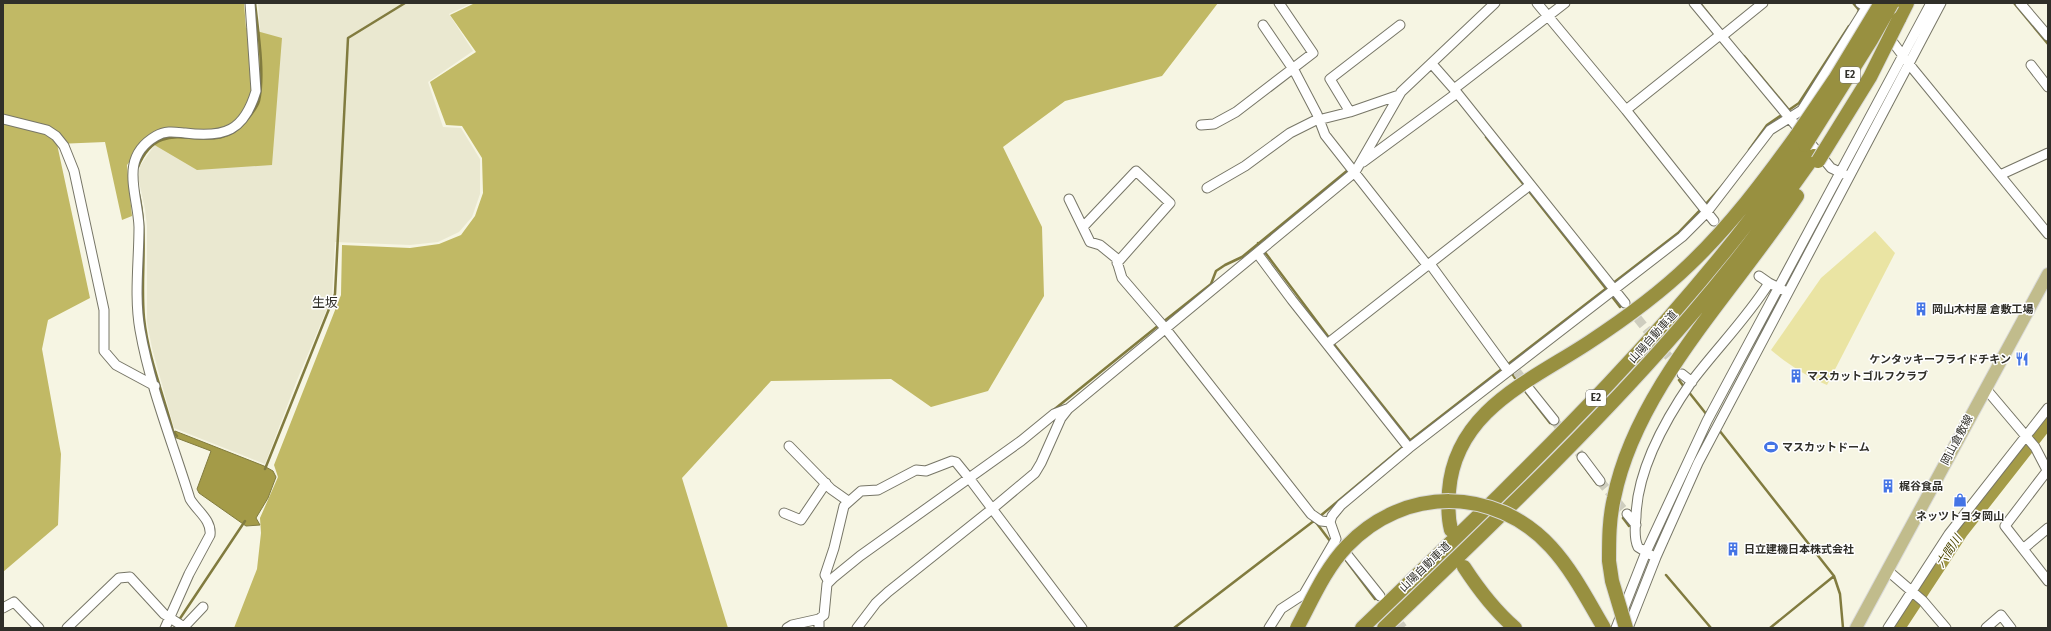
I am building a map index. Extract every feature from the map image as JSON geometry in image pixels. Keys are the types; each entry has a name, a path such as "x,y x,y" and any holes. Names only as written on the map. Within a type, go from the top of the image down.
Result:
{"highway":[{"path":"1451,530 1449,500 1450,476 1465,438 1480,418 1501,398 1573,354 1634,311 1689,266 1801,140 1834,79 1881,3"},
{"name":"山陽自動車道","path":"1362,628 1558,438 1646,346 1698,286 1738,237 1801,140 1860,58 1892,3"},
{"path":"1629,627 1612,581 1609,561 1609,526 1614,497 1621,471 1648,407 1685,350 1776,228 1816,159 1870,77 1907,3"},
{"name":"山陽自動車道","path":"1384,628 1596,419 1655,355 1725,275 1816,159"},
{"path":"1297,628 1327,570 1347,546 1367,527 1389,514 1407,507 1439,501 1469,502 1490,508 1521,523 1537,535 1550,546 1562,560 1604,628"},
{"path":"1464,567 1480,593 1496,612 1515,628"}],"main road":[{"name":"岡山倉敷線","path":"1856,628 2048,274"}],"street":[{"path":"178,624 188,574 210,535 211,529 208,522 196,509 190,499 155,386 140,330 138,283 139,225 132,180 133,167 141,150 161,133 170,131 201,135 218,135 237,126 244,117 252,104 256,91 250,3"},
{"path":"1201,125 1214,124 1236,112 1287,71 1293,69 1313,53 1279,3"},
{"path":"857,628 867,613 888,592 992,510 1035,473 1061,418 1068,409 1163,325 1260,250 1355,172 1399,95 1495,3"},
{"path":"1537,3 1626,110 1714,221"},
{"path":"1362,162 1546,14 1565,3"},
{"path":"1694,3 1723,35 1831,168 1850,176"},
{"path":"1626,110 1763,3"},
{"path":"1616,628 1646,552 1709,417 1931,3"},
{"path":"1629,627 1656,557 1688,483 1942,3"},
{"path":"2020,3 2048,36"},
{"path":"1380,596 1336,539 1330,522 1332,516 1341,505 1407,445 1510,369 1682,237 1704,208 1770,130 1787,114 1802,110 1866,5 1903,56 2048,234"},
{"path":"1263,25 1293,69 1325,135 1510,369"},
{"path":"1350,112 1330,79 1400,25"},
{"path":"1432,64 1454,89 1528,187 1611,290 1625,303"},
{"path":"2031,65 2048,87"},
{"path":"1207,188 1245,166 1290,133 1319,120 1350,112 1399,95"},
{"path":"3,119 46,130 56,136 64,146 74,171 104,310 104,351 116,365 155,386"},
{"path":"2000,175 2048,153"},
{"path":"1082,227 1136,170 1170,203 1117,262"},
{"path":"1330,342 1528,187"},
{"path":"1069,199 1090,242 1100,245 1116,258 1122,278 1163,325 1311,514 1317,518 1330,522"},
{"path":"1260,250 1407,445"},
{"path":"1759,276 1788,293"},
{"path":"1656,557 1636,545 1636,502 1641,477 1652,451 1689,387 1743,319 1769,283"},
{"path":"1682,374 1689,387"},
{"path":"1986,389 2035,447 2047,471 2005,526 2048,581"},
{"path":"1530,390 1554,420"},
{"path":"1888,628 1949,534 2027,437 2048,408"},
{"path":"787,628 792,625 820,620 828,581 968,476 1054,414 1068,409"},
{"path":"789,446 826,483 848,501"},
{"path":"1582,457 1600,481"},
{"path":"828,581 825,575 834,548 844,506 848,501 861,491 878,490 916,470 926,471 952,461 956,462 968,476 1082,628"},
{"path":"784,513 801,520 826,483"},
{"path":"1626,514 1636,525"},
{"path":"2023,549 2048,528"},
{"path":"1269,628 1281,609 1304,594 1336,539"},
{"path":"1887,570 1923,601 1946,628"},
{"path":"67,628 119,578 130,577 178,624"},
{"path":"3,608 14,602 38,628"},
{"path":"165,628 178,624 203,607"},
{"path":"1986,628 2001,615 2011,628"}],"shaded area":[{"path":"3,3 244,3 246,28 282,38 272,165 197,170 146,140 127,165 132,216 122,220 105,142 57,144 90,298 48,320 42,349 61,454 58,525 3,572"},
{"path":"258,3 472,3 449,14 473,51 428,82 443,127 461,128 480,159 480,194 472,217 459,232 438,242 410,245 335,242 332,297 297,380 265,464 174,428 152,348 147,322 147,226 138,177 140,166 154,146 263,66"},
{"path":"475,3 1218,3 1162,76 1065,101 1003,147 1042,227 1044,296 988,391 931,407 891,379 771,381 682,478 728,628 234,628 257,569 261,533 260,518 278,477 274,465 341,295 342,245 410,248 439,244 461,235 475,216 483,193 482,158 462,126 446,125 430,82 476,52 450,15"},
{"name":"マスカットゴルフクラブ","path":"1875,231 1895,253 1827,385 1798,370 1771,350 1821,278"},
{"path":"175,431 264,466 273,471 276,477 268,498 256,518 260,525 246,526 199,493 197,489 211,451 174,437"}],"waterway":[{"path":"138,167 148,150 160,141 174,137 203,139 218,138 233,133 254,111 259,101 261,90 261,66 255,3"},
{"path":"265,469 335,294 348,38 405,3"},
{"path":"1700,3 1712,18"},
{"path":"1853,3 1859,10 1858,12"},
{"path":"2014,3 2048,44"},
{"path":"1749,150 1767,125 1799,103 1849,26"},
{"path":"1744,56 1789,110"},
{"path":"1486,137 1607,290"},
{"path":"1163,322 1211,284 1216,271 1242,257 1348,170"},
{"path":"1704,206 1729,178"},
{"path":"138,190 144,238 143,302 146,332 152,361 173,431 177,436"},
{"path":"1507,365 1678,233 1701,209"},
{"path":"1258,243 1330,339"},
{"path":"1610,294 1620,307"},
{"path":"1051,412 1159,325"},
{"path":"1333,343 1410,440"},
{"path":"1408,442 1503,368"},
{"path":"1679,380 1684,387"},
{"path":"1525,391 1550,423"},
{"path":"1688,391 1707,415"},
{"name":"六間川","path":"1898,628 1961,532 2048,421"},
{"name":"六間川","path":"2045,425 2048,428"},
{"path":"1719,430 1834,576 1840,594 1843,628"},
{"path":"1319,517 1404,446"},
{"path":"1579,460 1597,484"},
{"path":"1623,518 1629,526"},
{"path":"1174,628 1315,520"},
{"path":"179,620 245,521"},
{"path":"1315,521 1330,541"},
{"path":"1345,559 1375,599"},
{"path":"1666,575 1711,628"},
{"path":"1770,628 1834,576"}],"tunnel":[{"path":"1629,308 1678,368"},
{"path":"1517,372 1527,385"},
{"path":"1554,420 1582,457"},
{"path":"1600,481 1627,514"},
{"path":"1392,613 1403,628"}],"place":[{"name":"岡山木村屋 倉敷工場","path":"1921,309"},
{"name":"ケンタッキーフライドチキン","path":"2022,359"},
{"name":"マスカットゴルフクラブ","path":"1796,376"},
{"name":"マスカットドーム","path":"1771,447"},
{"name":"梶谷食品","path":"1888,486"},
{"name":"ネッツトヨタ岡山","path":"1960,500"},
{"name":"日立建機日本株式会社","path":"1733,549"}],"district":[{"name":"生坂","path":"325,302"}]}
